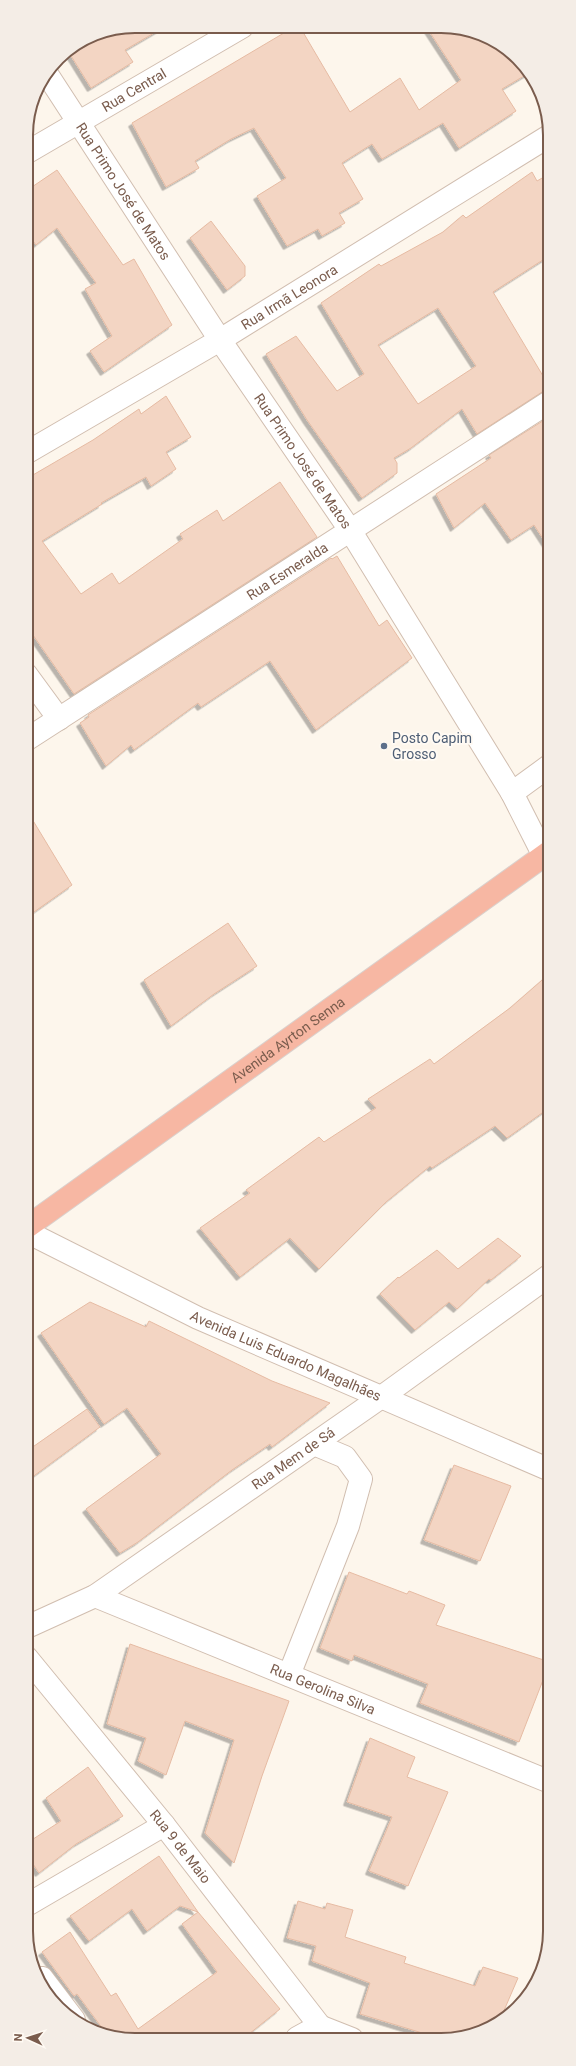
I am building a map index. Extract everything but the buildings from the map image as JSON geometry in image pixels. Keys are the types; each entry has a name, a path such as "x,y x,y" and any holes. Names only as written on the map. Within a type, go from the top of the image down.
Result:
{"highway":[{"name":"Avenida Ayrton Senna","path":"33,1224 543,857"}],"street":[{"name":"Rua Central","path":"33,149 232,33"},
{"name":"Rua Primo José de Matos","path":"50,78 220,340 350,530 512,793 543,847"},
{"name":"Rua Irmã Leonora","path":"33,449 220,340 543,140"},
{"name":"Rua Esmeralda","path":"33,736 543,406"},
{"path":"33,684 59,719"},
{"path":"512,793 543,770"},
{"name":"Avenida Luis Eduardo Magalhães","path":"33,1235 198,1318 380,1398 543,1467"},
{"name":"Rua Mem de Sá","path":"33,1624 95,1596 380,1398 543,1280"},
{"path":"289,1675 348,1526 361,1479 345,1457 314,1444"},
{"name":"Rua Gerolina Silva","path":"95,1596 543,1779"},
{"name":"Rua 9 de Maio","path":"33,1665 164,1825 324,2032"},
{"path":"33,1901 164,1825"}],"place":[{"name":"Posto Capim Grosso","path":"384,746"}]}
